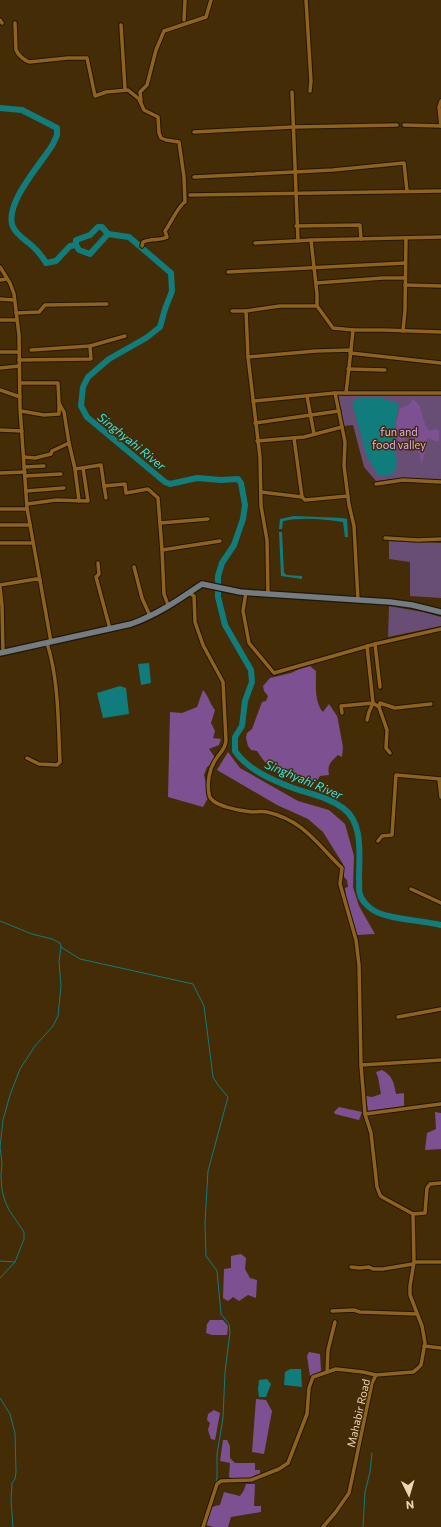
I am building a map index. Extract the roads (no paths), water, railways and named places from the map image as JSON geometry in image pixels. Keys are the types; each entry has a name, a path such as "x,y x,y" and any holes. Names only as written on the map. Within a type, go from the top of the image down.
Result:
{"main road":[{"path":"1,653 131,624 150,616 202,584 243,592 390,602 412,605 441,612"}],"street":[{"path":"184,20 185,0"},
{"path":"142,246 143,242 148,239 164,239 166,237 165,231 173,220 181,204 185,202 185,195 182,152 179,142 161,138 159,133 158,117 144,110 140,92 147,85 156,50 164,31 206,17 211,0"},
{"path":"306,0 311,81 310,91"},
{"path":"15,23 16,50 17,53 26,61 86,58 95,96 106,92 125,89 141,102"},
{"path":"121,25 125,89"},
{"path":"292,92 296,226 298,240"},
{"path":"404,125 441,126 439,107 441,101"},
{"path":"194,132 293,127 397,125"},
{"path":"194,177 360,168 404,163 407,191"},
{"path":"190,195 441,191"},
{"path":"296,226 360,225 361,239"},
{"path":"255,243 298,240 441,237"},
{"path":"403,331 405,317 406,238"},
{"path":"311,240 317,306 333,328 353,330 441,332"},
{"path":"228,272 406,263"},
{"path":"0,267 14,294 19,335 20,397 27,509 40,580 55,683 60,762 57,766 39,764 27,758"},
{"path":"316,283 383,278 405,278"},
{"path":"0,280 7,279"},
{"path":"405,286 441,286"},
{"path":"0,300 14,300"},
{"path":"16,313 39,312 45,305 107,304"},
{"path":"232,311 246,311 276,307 317,306"},
{"path":"246,311 248,357 260,462 261,506 267,540 268,594"},
{"path":"0,320 16,320"},
{"path":"346,393 353,330"},
{"path":"31,350 90,346 125,336"},
{"path":"19,360 48,361 91,359 90,346"},
{"path":"248,357 316,351 350,351 441,363"},
{"path":"0,352 19,352"},
{"path":"0,368 19,366"},
{"path":"348,369 385,370"},
{"path":"20,383 58,383 59,403 59,414 44,416 21,411"},
{"path":"0,390 20,397"},
{"path":"253,401 335,393 441,393"},
{"path":"335,393 345,442 344,466 354,526 358,600"},
{"path":"307,396 314,434"},
{"path":"59,403 64,412 76,469 79,501"},
{"path":"255,423 339,411"},
{"path":"257,441 294,438 342,427"},
{"path":"0,430 22,431"},
{"path":"294,438 302,497"},
{"path":"24,457 36,458 51,454 52,451 70,443"},
{"path":"76,469 100,465 106,498"},
{"path":"24,467 44,466"},
{"path":"27,504 56,500 88,500 83,468"},
{"path":"0,473 62,474"},
{"path":"376,484 404,480 441,482"},
{"path":"104,486 125,484 126,493 148,489 158,498 164,594 168,605"},
{"path":"26,491 64,488"},
{"path":"261,492 302,497 305,500 348,496"},
{"path":"0,509 27,509"},
{"path":"160,523 208,519"},
{"path":"0,525 30,525"},
{"path":"385,538 418,540 441,539"},
{"path":"162,550 220,541"},
{"path":"0,543 33,543"},
{"path":"98,563 100,574 96,577 110,629"},
{"path":"134,567 142,598 150,616"},
{"path":"1,653 0,586 36,579 40,580"},
{"path":"243,592 243,610 249,643 274,673 367,646 441,629"},
{"path":"189,593 194,596 195,622 203,646 224,682 226,741 225,748 216,759 211,770 208,782 211,801 225,807 252,812 266,811 287,818 308,831 342,868 340,884 356,940 359,965 361,1065 365,1114 371,1134 374,1163 380,1195 413,1214 425,1213 428,1185 441,1183"},
{"path":"375,644 380,687"},
{"path":"367,646 373,703 368,712 368,720"},
{"path":"342,713 341,706 373,703 395,708 431,704"},
{"path":"379,705 387,730 386,748 390,753"},
{"path":"378,841 382,836 392,835 396,776 440,779 441,797"},
{"path":"411,889 441,903"},
{"path":"398,1017 441,1009"},
{"path":"361,1065 441,1060"},
{"path":"365,1114 441,1104"},
{"name":"Mahabir Road","path":"323,1527 336,1513 349,1493 371,1388 376,1375 413,1372 417,1370 421,1364 424,1346 423,1332 410,1295 413,1263 413,1214"},
{"path":"351,1267 384,1269 413,1263 441,1262"},
{"path":"332,1311 354,1310 417,1314"},
{"path":"327,1372 328,1350 335,1322"},
{"path":"424,1346 441,1348"},
{"path":"203,1527 217,1484 222,1481 251,1480 280,1469 288,1463 307,1414 310,1382 313,1377 336,1369 376,1375"}],"water":[{"path":"358,398 382,398 399,404 394,430 397,466 392,474 384,476 377,474 367,457 352,403"},
{"path":"294,516 347,519 348,537 345,537 343,522 328,520 305,519 283,521 282,529 279,529 280,519"},
{"path":"279,532 282,532 284,573 287,575 302,576 302,579 281,576"},
{"path":"149,663 151,683 141,685 138,664"},
{"path":"120,686 126,688 129,714 103,718 97,693"},
{"path":"290,1369 301,1369 302,1387 284,1385 285,1372"},
{"path":"267,1379 271,1384 266,1397 259,1397 259,1380"}],"waterway":[{"name":"Singhyahi River","path":"0,108 22,110 57,128 57,135 53,144 18,196 13,207 11,218 16,232 41,255 46,263 56,261 70,246 76,245 79,250 90,254 108,234 129,237 171,273 172,291 160,327 146,338 109,359 88,377 83,387 81,406 87,417 165,482 170,484 197,478 221,480 238,479 241,483 245,505 243,519 234,545 222,563 218,576 218,597 225,625 251,670 252,682 245,701 242,726 235,737 235,751 240,758 261,774 285,785 331,801 350,814 359,840 359,892 363,901 369,907 388,916 441,925"},
{"name":"Singhyahi River","path":"76,245 76,240 90,235 98,227 102,227 108,234"},
{"path":"0,921 32,934 52,939 60,943 61,947 59,961 61,986 58,1016 53,1026 35,1046 20,1069 10,1095 3,1120 0,1147 2,1163 2,1190 9,1210 24,1232 24,1239 15,1262 0,1278"},
{"path":"61,947 80,959 193,984 204,1006 213,1077 228,1097 208,1171 205,1223 206,1256 217,1271 221,1314 229,1324 230,1332 225,1372 223,1418 217,1454 216,1482"},
{"path":"0,1261 15,1262"},
{"path":"0,1398 10,1414 15,1433 16,1472 15,1479 12,1483 11,1500 13,1527"},
{"path":"363,1527 365,1492 370,1472 372,1453"}],"park label":[{"name":"fun and food valley","path":"399,437"}]}
